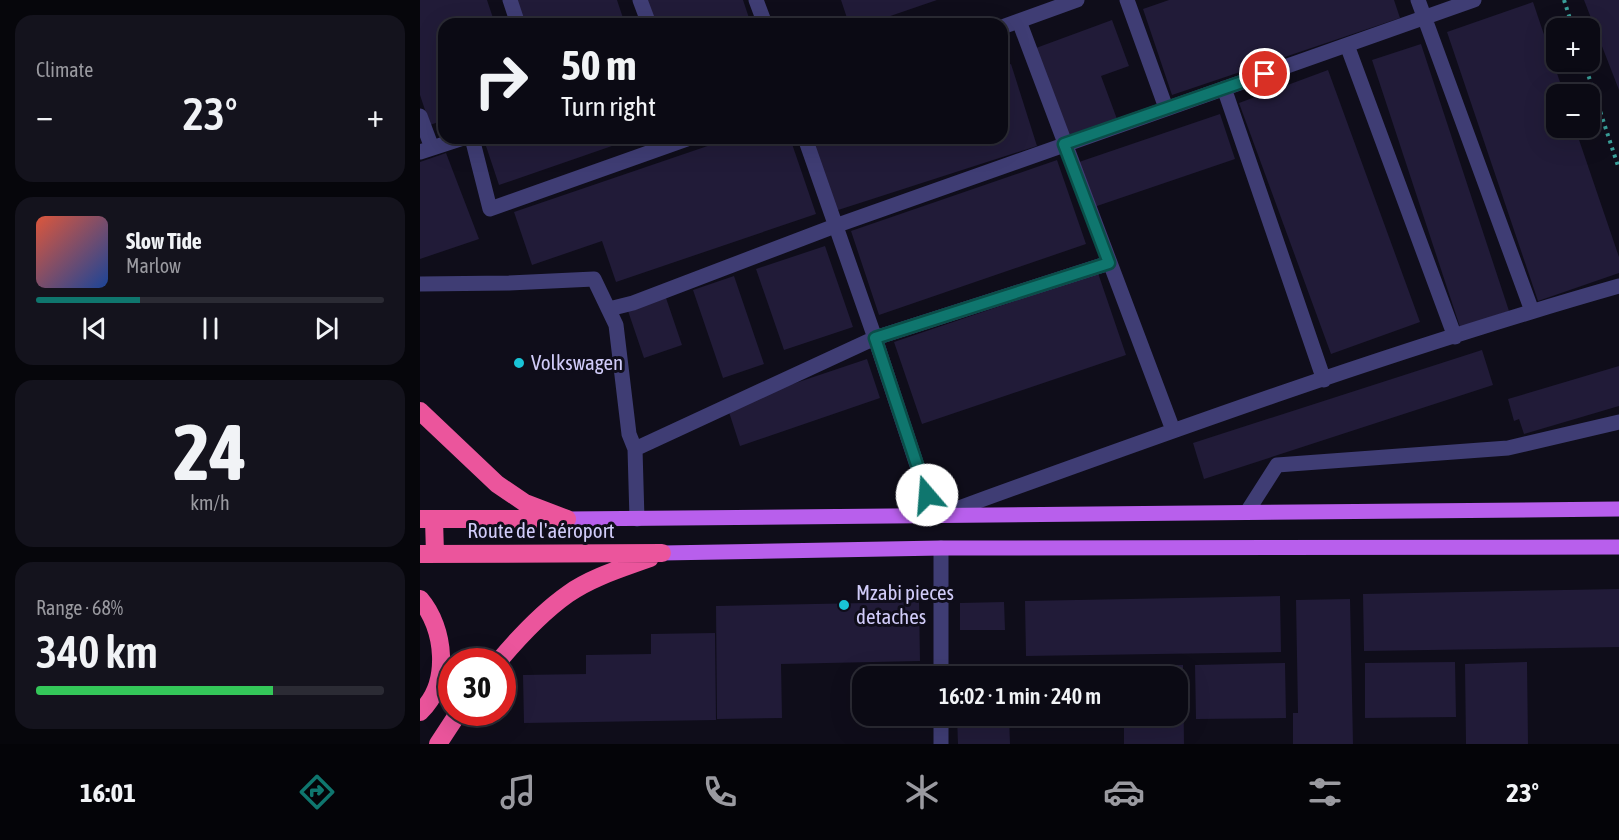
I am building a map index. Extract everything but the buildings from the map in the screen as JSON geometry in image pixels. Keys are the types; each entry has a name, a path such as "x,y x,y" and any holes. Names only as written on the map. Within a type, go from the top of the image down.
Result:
{"highway":[{"path":"420,411 498,484 525,503 567,519"},
{"path":"427,519 428,554"},
{"name":"Route de l'aéroport","path":"427,519 567,519"},
{"name":"Route de l'aéroport","path":"428,554 662,554"},
{"path":"510,648 528,627 569,593 604,575 662,554"},
{"path":"420,599 438,627 442,660 436,688 420,712"},
{"path":"438,744 450,726"}],"main road":[{"path":"567,519 1619,509"},
{"path":"662,554 941,548 1619,547"}],"street":[{"path":"510,0 516,18"},
{"path":"640,0 647,18"},
{"path":"756,0 763,18"},
{"path":"1008,25 1077,0"},
{"path":"1127,0 1166,108"},
{"path":"1418,0 1532,311"},
{"path":"609,309 633,303 835,226 1473,0"},
{"path":"1019,21 1173,430"},
{"path":"1347,45 1455,337"},
{"path":"1224,88 1324,380"},
{"path":"420,116 426,150 444,144"},
{"path":"474,144 490,209 673,144"},
{"path":"806,144 875,338 934,517 1173,430 1532,311 1619,286"},
{"path":"635,449 875,338 1109,263"},
{"path":"420,284 509,284 594,279 616,325 629,434 635,449 637,519"},
{"path":"1247,512 1277,465 1508,448 1619,422"},
{"path":"941,548 941,666"},
{"path":"941,726 941,744"}],"path":[{"path":"1564,0 1570,18"},
{"path":"1587,72 1619,169"}],"place":[{"name":"Volkswagen","path":"519,363"},
{"name":"Mzabi pieces detaches","path":"844,605"}],"route":[{"path":"927,495 875,338 1109,263 1064,144 1265,74"}]}
